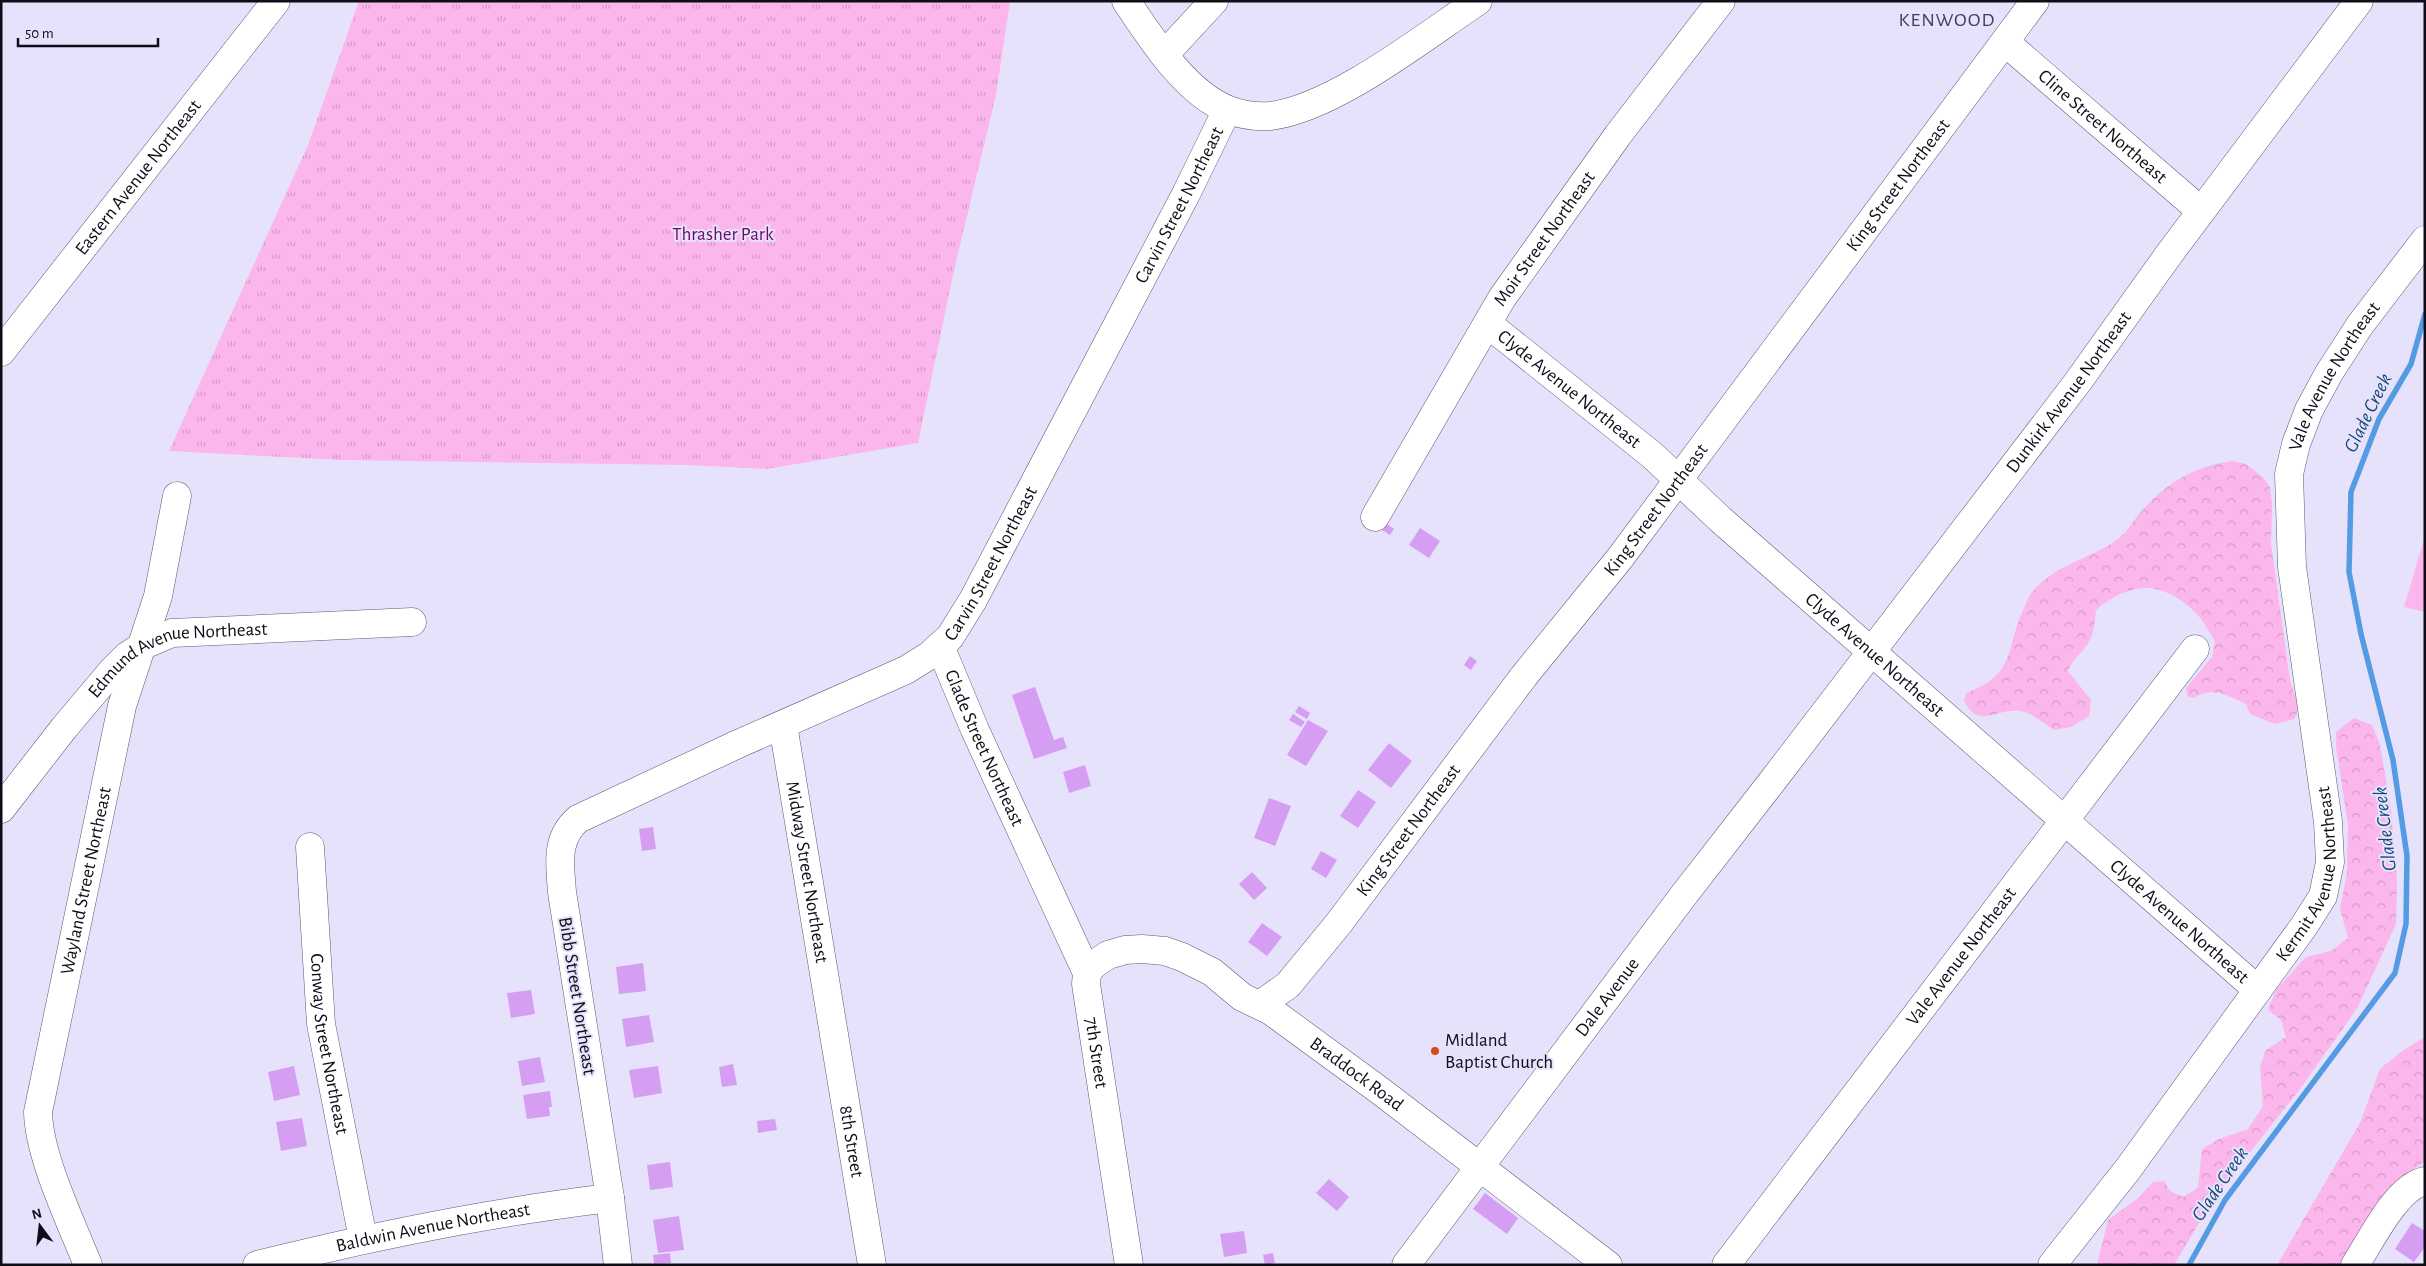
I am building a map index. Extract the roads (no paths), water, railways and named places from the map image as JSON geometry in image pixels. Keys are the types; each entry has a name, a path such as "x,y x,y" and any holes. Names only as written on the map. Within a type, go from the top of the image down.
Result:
{"street":[{"name":"Eastern Avenue Northeast","path":"1,352 276,1"},
{"path":"1126,1 1164,55 1184,77 1208,97 1227,110 1246,115 1269,116 1283,114 1348,87 1478,1"},
{"path":"1164,55 1214,1"},
{"name":"Moir Street Northeast","path":"1375,517 1502,298 1572,198 1721,1"},
{"name":"King Street Northeast","path":"1260,1004 1288,985 1339,924 1447,776 1524,676 1620,558 2035,1"},
{"name":"Dunkirk Avenue Northeast","path":"1774,779 2077,383 2201,211 2358,1"},
{"name":"Cline Street Northeast","path":"2005,42 2201,211"},
{"name":"Carvin Street Northeast","path":"568,828 578,819 783,724 906,670 950,637 973,600 1190,186 1227,110"},
{"name":"Vale Avenue Northeast","path":"2289,529 2289,474 2296,444 2310,410 2329,373 2360,325 2425,240"},
{"name":"Clyde Avenue Northeast","path":"1488,324 1652,455 1677,480 2258,990"},
{"name":"Wayland Street Northeast","path":"88,1265 46,1154 38,1127 38,1112 122,706 144,645 158,596 177,496"},
{"name":"Kermit Avenue Northeast","path":"2052,1265 2128,1169 2304,926 2322,896 2330,862 2328,822 2292,568 2289,529"},
{"name":"Edmund Avenue Northeast","path":"1,809 64,728 112,671 128,656 144,645 172,633 412,622"},
{"name":"Glade Street Northeast","path":"940,646 1031,850"},
{"name":"Vale Avenue Northeast","path":"1726,1265 2194,649"},
{"name":"Midway Street Northeast","path":"783,724 833,1019"},
{"name":"Dale Avenue","path":"1409,1263 1683,896 1774,779"},
{"name":"Bibb Street Northeast","path":"568,828 559,854 562,892 603,1164 610,1198 618,1265"},
{"name":"Conway Street Northeast","path":"310,847 321,1024 363,1238"},
{"name":"7th Street","path":"1031,850 1087,974 1086,984 1094,1043 1129,1265"},
{"name":"Braddock Road","path":"1087,974 1094,965 1108,955 1125,950 1165,951 1212,972 1242,997 1260,1004 1546,1215 1608,1265"},
{"name":"8th Street","path":"833,1019 872,1265"},
{"path":"2356,1265 2398,1199 2418,1182 2425,1181"},
{"name":"Baldwin Avenue Northeast","path":"257,1265 363,1238 550,1205 610,1198"}],"waterway":[{"name":"Glade Creek","path":"2189,1265 2225,1200 2395,973 2406,924 2407,856 2393,760 2361,634 2349,572 2351,492 2379,419 2411,364 2425,314"}],"place":[{"name":"Midland Baptist Church","path":"1435,1051"}],"district":[{"name":"KENWOOD","path":"1947,20"}],"park label":[{"name":"Thrasher Park","path":"723,234"}]}
